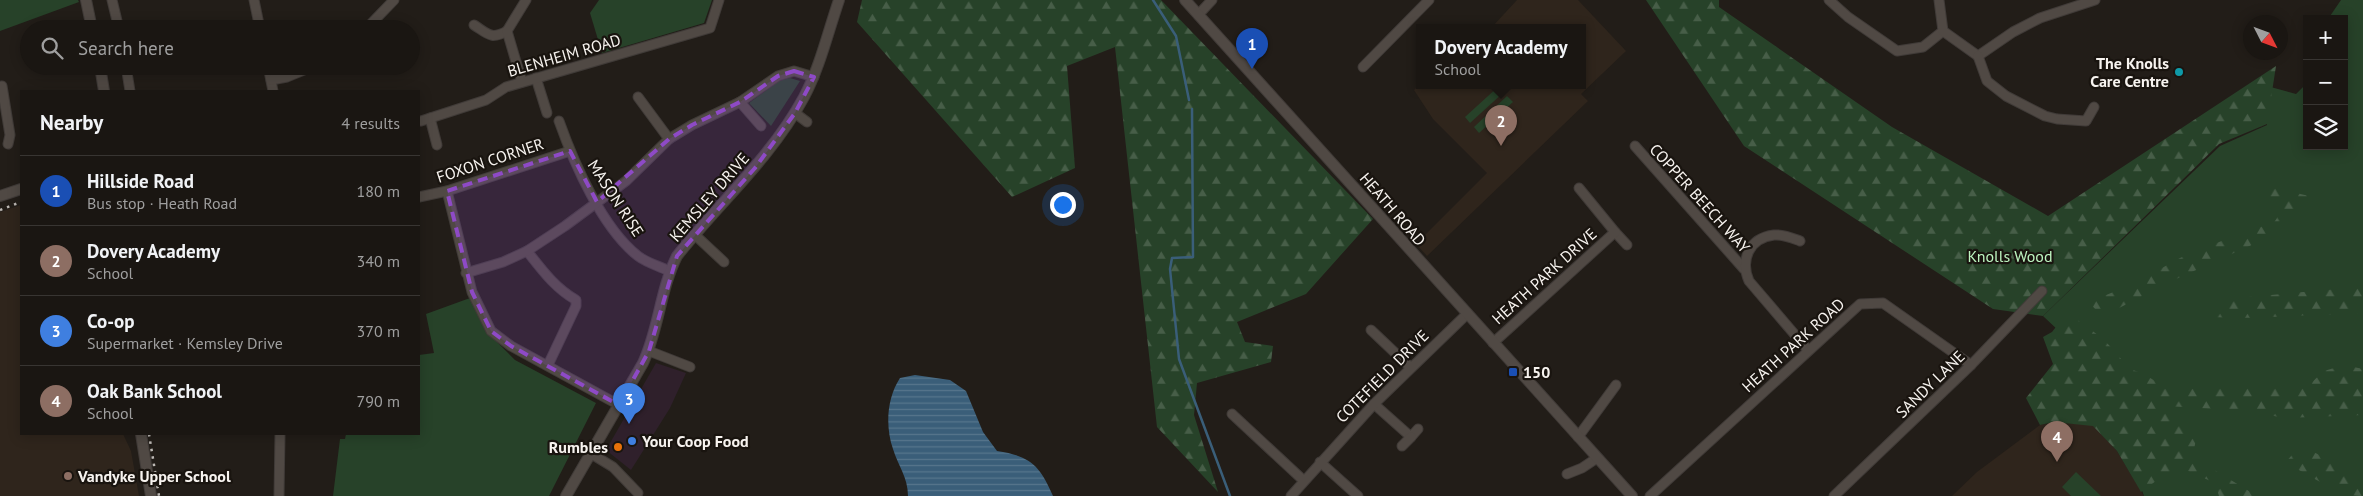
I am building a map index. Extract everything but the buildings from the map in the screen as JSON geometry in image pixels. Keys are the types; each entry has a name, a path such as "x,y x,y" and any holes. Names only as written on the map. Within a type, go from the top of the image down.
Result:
{"street":[{"path":"86,0 90,20"},
{"path":"112,0 117,20"},
{"path":"254,0 258,20"},
{"path":"375,20 394,0"},
{"path":"474,25 491,36 499,36 507,31 526,0"},
{"name":"BLENHEIM ROAD","path":"437,145 425,120 486,100 506,87 710,28 719,0"},
{"name":"KEMSLEY DRIVE","path":"566,496 649,351 669,271 677,256 694,234 755,168 795,113 814,77 839,0"},
{"name":"HEATH ROAD","path":"1185,0 1632,496"},
{"path":"1198,15 1212,0"},
{"path":"1363,68 1429,0"},
{"path":"1829,0 1848,17 1896,51 1923,47 1942,31"},
{"path":"1939,0 1942,31 1978,56 1986,81 2006,96 2045,116 2057,119 2086,121 2094,107"},
{"path":"1978,56 2013,32 2040,18 2095,0"},
{"path":"507,31 522,82"},
{"path":"466,273 503,262 527,251 626,181 669,139 692,125 740,102 778,76 794,71 814,77"},
{"path":"101,75 104,90"},
{"path":"127,75 130,90"},
{"path":"270,75 273,90"},
{"path":"271,80 292,75"},
{"path":"536,78 547,113"},
{"path":"2,86 2,99 7,109 10,135 8,144"},
{"path":"638,97 669,139"},
{"path":"740,102 761,126"},
{"path":"795,113 807,122"},
{"name":"MASON RISE","path":"559,121 570,150 597,202 627,246 640,257 669,271"},
{"name":"COPPER BEECH WAY","path":"1635,146 1744,269 1749,281 1808,350"},
{"name":"FOXON CORNER","path":"420,197 447,191 570,150"},
{"name":"HEATH PARK DRIVE","path":"1580,188 1626,246"},
{"path":"0,196 20,189"},
{"path":"447,191 466,273 472,292 491,331 510,346 619,405"},
{"name":"HEATH PARK DRIVE","path":"1493,343 1615,232"},
{"path":"694,234 724,262"},
{"name":"COPPER BEECH WAY","path":"1744,269 1747,253 1759,240 1774,235 1788,236 1800,241"},
{"path":"527,251 553,284 576,300 548,365"},
{"name":"SANDY LANE","path":"1841,494 1971,365 2042,291"},
{"name":"HEATH PARK ROAD","path":"1650,496 1860,304 1883,303 1971,365"},
{"name":"COTEFIELD DRIVE","path":"1291,496 1303,480 1374,404 1466,314"},
{"path":"1371,330 1410,367"},
{"path":"649,351 690,367"},
{"path":"1578,437 1616,385"},
{"path":"1374,404 1411,437"},
{"path":"1232,414 1303,480"},
{"path":"1402,446 1418,429"},
{"path":"141,435 151,496"},
{"path":"279,496 280,435"},
{"path":"590,453 612,467 638,492"},
{"path":"1567,474 1582,468 1597,458"},
{"path":"1320,462 1358,496"}],"highlighted area":[{"path":"794,71 814,77 795,113 755,168 677,256 649,351 619,405 511,346 491,331 472,292 447,191 570,151 597,202 669,139 692,125 740,102 778,76"}],"shaded area":[{"path":"1517,0 1578,0 1626,51 1581,94 1588,101 1427,256 1416,244 1487,173 1433,119 1414,90 1416,88 1586,89 1586,24 1495,24"},
{"path":"20,205 20,435 123,435 131,451 139,496 0,496 0,212"},
{"path":"656,363 686,373 670,408 631,470 606,450"},
{"path":"2054,422 2093,425 2117,451 2144,496 1952,496 1977,472 2040,425"}],"green space":[{"path":"0,0 78,0 79,2 30,20 20,20 20,24 0,31"},
{"path":"599,0 712,0 704,23 602,53 590,13"},
{"path":"862,0 1161,0 1373,219 1306,294 1237,322 1245,342 1273,346 1271,362 1197,383 1194,415 1218,492 1157,427 1115,47 1067,66 1075,168 1012,197 857,22"},
{"name":"Knolls Wood","path":"1646,0 1719,0 1719,7 1892,127 2048,216 2276,66 2267,124 2219,144 2043,316 1993,309 1744,146"},
{"path":"2341,0 2363,0 2363,496 2144,496 2096,366 2043,316 2220,146 2267,125 2267,86 2296,94 2303,87 2303,150 2348,150 2348,15 2331,15"},
{"path":"790,78 800,81 771,126 749,103 779,81"},
{"path":"1496,89 1502,89 1504,92 1470,123 1465,117"},
{"path":"1507,96 1513,102 1479,133 1474,127"},
{"path":"2272,185 2282,185 2292,192 2309,196 2285,230 2165,284 2102,317 2089,302 2133,284 2180,258 2251,229 2273,224 2279,215 2264,201 2264,192"},
{"path":"2363,277 2361,314 2249,318 2212,317 2225,303 2248,297 2338,289"},
{"path":"470,298 487,332 515,360 596,403 549,496 333,496 340,439 345,439 346,435 420,435 420,355 434,353 426,314"},
{"path":"2067,313 2093,331 2116,352 2128,369 2144,374 2167,390 2241,386 2283,387 2311,383 2324,371 2344,365 2363,369 2363,415 2283,418 2252,411 2166,406 2175,421 2196,440 2194,449 2198,460 2257,496 2219,496 2215,483 2179,467 2164,475 2141,492 2117,451 2093,426 2054,422 2040,425 2026,398 2053,364 2043,337 2052,332"},
{"path":"2309,450 2349,471 2363,476 2363,496 2353,495 2333,488 2285,463 2292,455"},
{"path":"2076,472 2101,496 2071,496 2062,487"}],"water":[{"path":"915,375 950,380 966,391 983,432 997,451 1026,459 1038,469 1053,496 908,496 905,477 890,440 888,422 892,394 900,378"}],"waterway":[{"path":"1153,0 1176,36 1189,100"},
{"path":"1192,109 1193,257 1172,258 1170,269 1179,359 1230,496"}],"railway":[{"path":"0,210 20,202"},
{"path":"149,435 159,496"}],"place":[{"name":"Hillside Road","path":"1252,69"},
{"name":"The Knolls Care Centre","path":"2179,72"},
{"name":"Dovery Academy","path":"1501,146"},
{"name":"150","path":"1513,372"},
{"name":"Co-op","path":"629,424"},
{"name":"Your Coop Food","path":"632,441"},
{"name":"Rumbles","path":"618,447"},
{"name":"Oak Bank School","path":"2057,462"},
{"name":"Vandyke Upper School","path":"68,476"}]}
